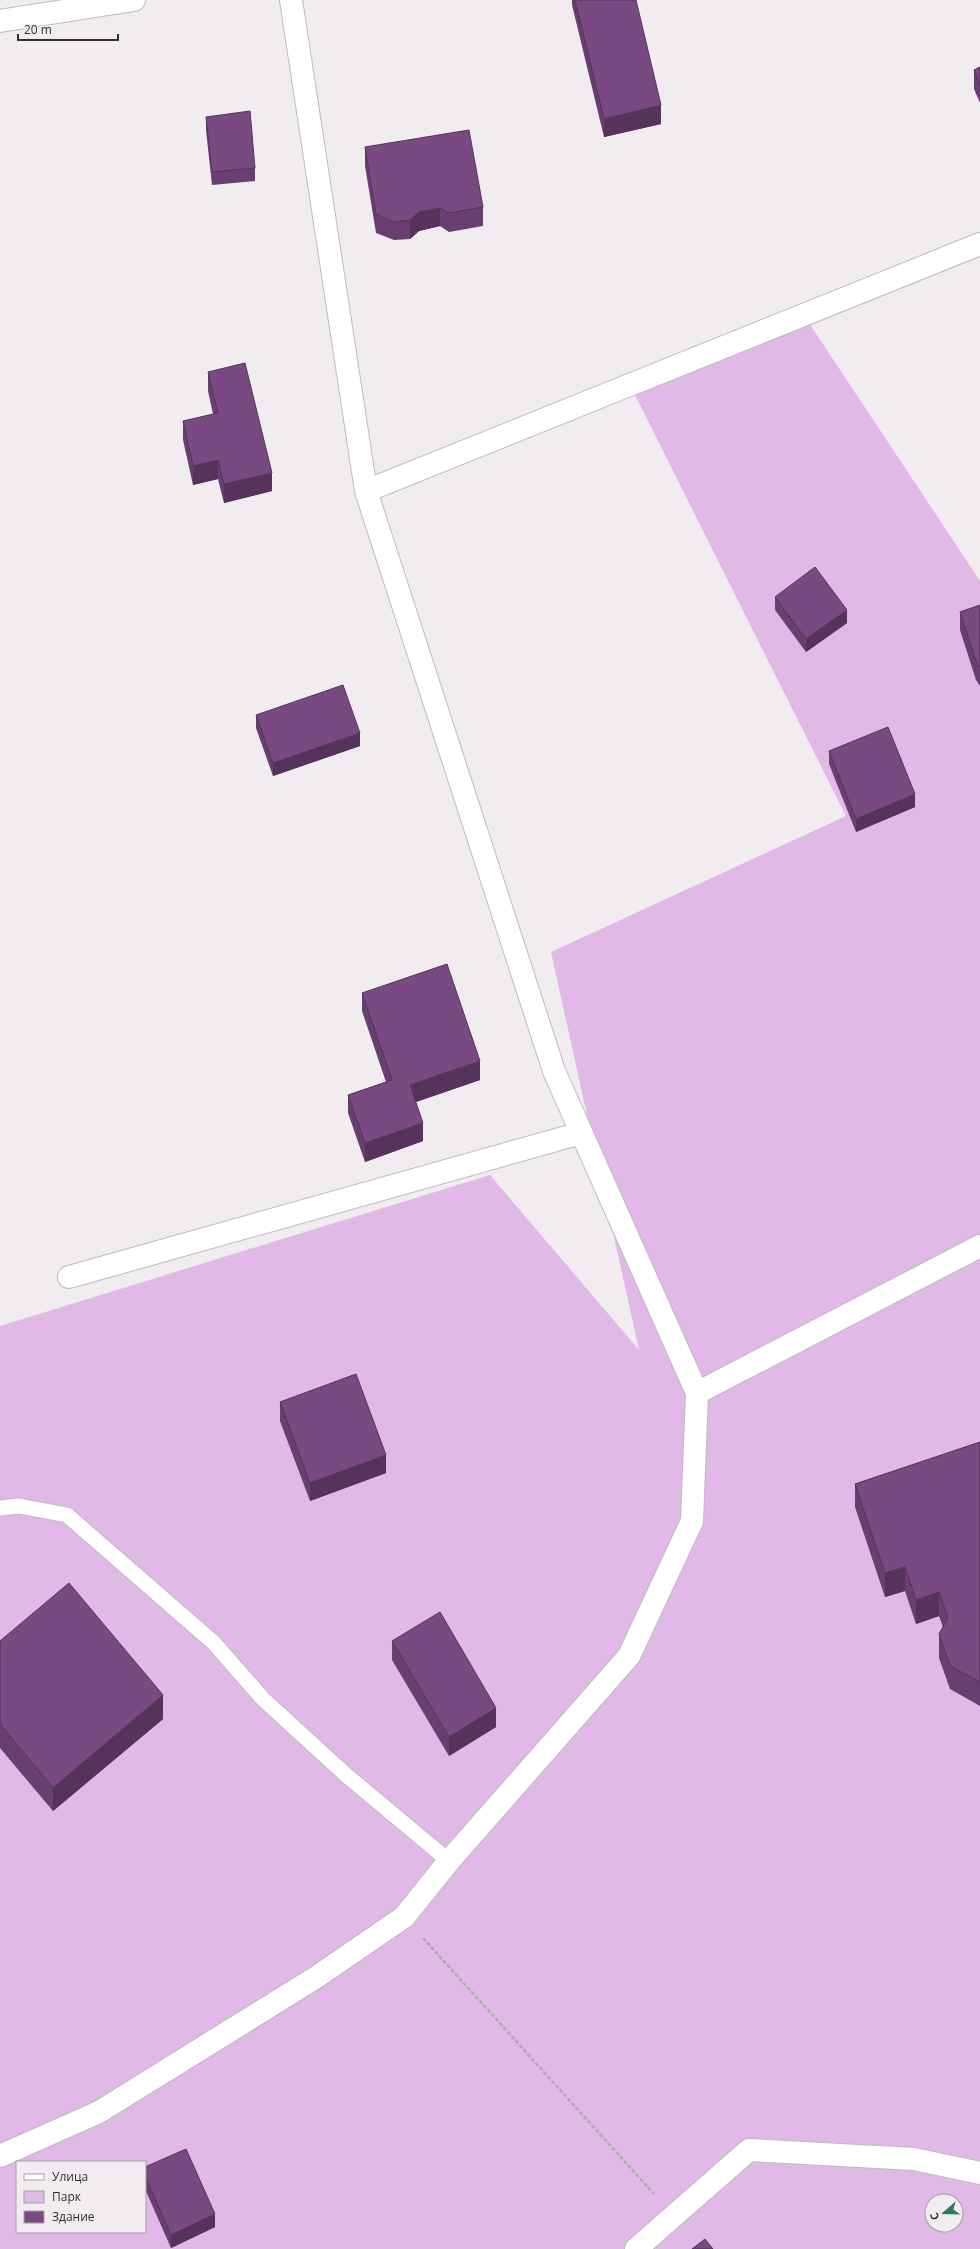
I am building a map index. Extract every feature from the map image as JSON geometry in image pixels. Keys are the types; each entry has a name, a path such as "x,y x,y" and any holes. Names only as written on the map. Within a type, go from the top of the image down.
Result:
{"street":[{"path":"0,21 134,0"},
{"path":"0,2156 98,2112 315,1978 404,1917 448,1861 629,1656 692,1521 697,1393 554,1071 366,492 291,0"},
{"path":"366,492 980,244"},
{"path":"69,1277 581,1133"},
{"path":"697,1393 980,1246"},
{"path":"636,2249 675,2217 749,2150 914,2159 980,2173"}],"lane":[{"path":"0,1508 18,1506 67,1515 214,1643 263,1699 340,1770 448,1861"}],"path":[{"path":"404,1917 675,2217"}],"green space":[{"path":"812,321 811,326 980,581 980,2249 0,2249 0,1326 490,1175 639,1350 551,952 846,816 633,391"}],"building":[{"path":"575,0 636,0 661,105 604,119"},
{"path":"980,67 980,85 974,70"},
{"path":"250,111 255,168 212,172 206,117"},
{"path":"469,130 483,207 449,213 440,208 419,212 410,220 394,222 376,214 365,147"},
{"path":"245,363 272,473 224,484 218,460 193,466 183,421 218,413 208,372"},
{"path":"815,567 847,610 806,639 775,597"},
{"path":"980,605 980,667 976,661 960,612"},
{"path":"343,685 360,733 273,763 256,715"},
{"path":"888,727 915,794 856,819 829,751"},
{"path":"447,964 480,1061 410,1085 423,1123 365,1143 348,1095 392,1080 362,993"},
{"path":"356,1374 386,1455 310,1483 280,1402"},
{"path":"980,1442 980,1682 950,1666 939,1634 948,1618 939,1592 916,1600 905,1567 885,1573 855,1484"},
{"path":"69,1583 163,1695 53,1788 0,1724 0,1641"},
{"path":"440,1612 496,1708 449,1737 392,1641"},
{"path":"186,2149 215,2214 171,2235 146,2178 146,2167"},
{"path":"705,2239 713,2249 692,2249"}]}
